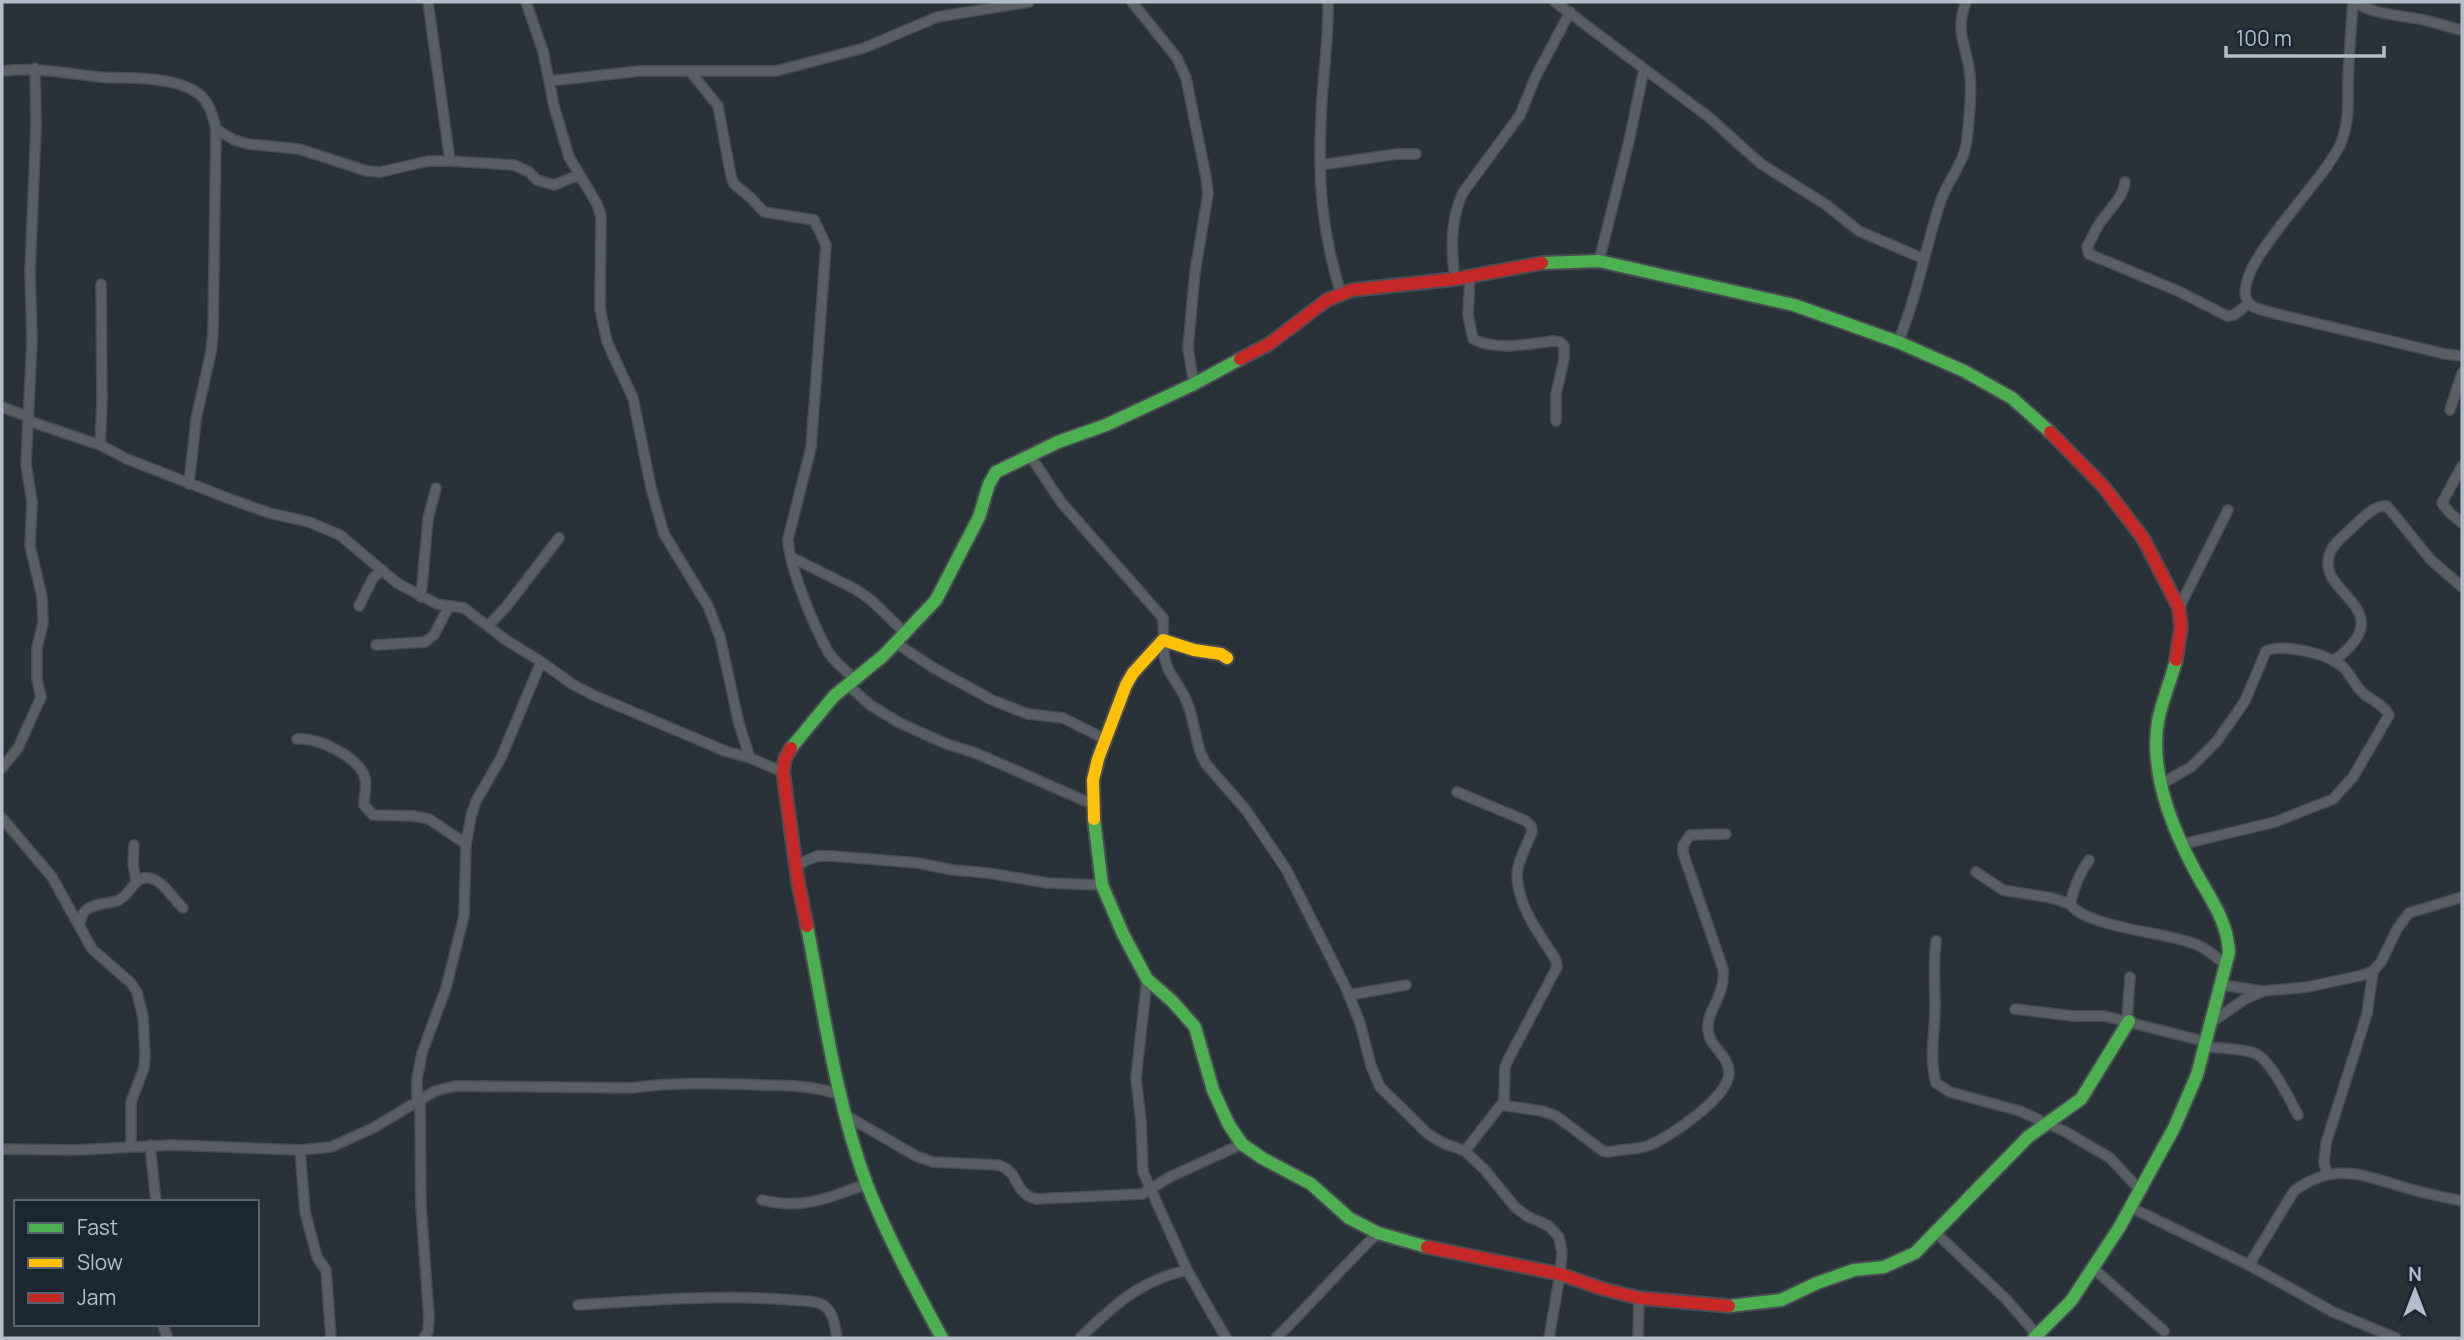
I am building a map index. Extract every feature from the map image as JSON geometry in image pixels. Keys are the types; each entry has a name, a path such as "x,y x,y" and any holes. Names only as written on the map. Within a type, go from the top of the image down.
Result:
{"street":[{"path":"428,2 450,161"},
{"path":"526,2 543,51 565,147 601,216 600,309 607,342 634,398 651,488 664,534 708,606 720,636 739,724 750,758"},
{"path":"548,81 640,71 776,71 864,47 937,17 1029,2"},
{"path":"1132,2 1177,58 1186,78 1206,177 1208,194 1195,272 1188,348 1194,384"},
{"path":"1328,2 1321,118 1322,218 1340,294"},
{"path":"1555,2 1710,118 1761,164 1818,200 1859,231 1924,259"},
{"path":"1898,342 1909,316 1940,201 1949,179 1965,153 1970,72 1960,28 1966,2"},
{"path":"2462,30 2415,18 2381,14 2353,2 2348,110 2342,143 2331,164 2258,255 2245,290 2248,304 2252,307 2462,356"},
{"path":"1455,279 1453,236 1458,201 1520,115 1535,78 1570,12"},
{"path":"2,768 18,748 41,697 37,680 37,648 43,623 43,597 30,546 32,502 26,464 32,340 30,272 36,127 35,68"},
{"path":"2,71 35,68 180,85 193,89 211,108 216,129 214,332 196,419 189,484"},
{"path":"1599,261 1644,69"},
{"path":"690,71 718,106 734,184 764,212 814,220 826,245 811,448 788,539 790,557 830,655 870,705 898,722 1092,804"},
{"path":"216,129 248,144 299,149 367,171 380,172 429,161 450,161 514,165 529,172 537,180 554,185 579,175"},
{"path":"1321,165 1397,154 1416,154"},
{"path":"2125,182 2122,194 2097,227 2087,247 2090,254 2178,291 2227,316 2234,315 2248,304"},
{"path":"942,1338 901,1263 867,1184 845,1115 796,865 783,772 790,748 834,696 853,683 936,600 979,517 989,484 996,472 1058,442 1105,425 1194,384 1259,350 1340,294 1352,290 1455,279 1553,261 1599,261 1794,305 1898,342 1994,387 2032,414 2103,486 2143,538 2179,608 2182,620 2177,657 2162,701 2155,740 2163,783 2183,844 2191,863 2225,920 2229,937 2227,965 2197,1075 2174,1128 2093,1268 2071,1301 2035,1337 2006,1299 1936,1233"},
{"path":"1470,276 1468,315 1473,339 1480,343 1499,345 1553,341 1563,345 1556,394 1556,421"},
{"path":"100,444 101,284"},
{"path":"2450,410 2462,373"},
{"path":"2,407 100,444 127,459 189,484 269,513 326,528 354,544 397,583 421,597 464,608 572,684 725,751 783,772"},
{"path":"1031,457 1061,502 1163,618 1164,656 1190,710 1200,752 1206,764 1246,810 1286,869 1349,995 1380,1087 1428,1134 1465,1151 1484,1169 1516,1208 1549,1226 1559,1237 1562,1252 1560,1274 1549,1338"},
{"path":"2462,466 2442,503 2462,523"},
{"path":"421,597 428,519 436,488"},
{"path":"2333,661 2355,643 2361,629 2360,615 2330,573 2328,557 2337,542 2370,512 2387,506 2431,561 2462,587"},
{"path":"2179,608 2228,510"},
{"path":"488,626 559,538"},
{"path":"790,557 855,589 871,600 900,638 932,667 992,700 1028,714 1063,718 1105,739"},
{"path":"359,606 373,578 382,570"},
{"path":"376,645 425,642 434,635 449,606"},
{"path":"1163,639 1194,650 1221,653 1227,658"},
{"path":"1163,639 1126,685 1105,739 1093,780 1092,804 1102,885 1123,934 1147,979 1173,1002 1195,1027 1213,1090 1229,1125 1242,1144 1311,1184 1349,1218 1378,1233 1454,1253 1560,1274 1639,1298 1728,1306 1773,1302 1854,1270 1884,1267 1915,1253 2028,1138 2081,1099 2128,1021 2130,977"},
{"path":"2163,783 2191,767 2225,731 2245,701 2266,651 2282,647 2333,661 2347,671 2354,685 2363,694 2386,709 2389,715 2353,777 2333,799 2275,822 2183,844"},
{"path":"424,1338 428,1331 429,1318 421,1206 418,1079 422,1054 443,998 464,916 466,844 471,816 476,801 501,758 541,662"},
{"path":"297,739 317,740 356,763 366,781 364,805 373,815 429,819 466,844"},
{"path":"1457,792 1526,821 1531,826 1532,832 1517,873 1520,891 1527,913 1556,960 1554,975 1529,1017 1505,1067 1505,1095 1501,1105 1465,1151"},
{"path":"2,818 52,877 92,949 131,983 137,992 144,1031 144,1068 131,1102 131,1146"},
{"path":"1501,1105 1542,1111 1556,1116 1609,1152 1647,1146 1662,1139 1693,1118 1727,1086 1728,1067 1708,1035 1707,1027 1725,982 1723,969 1684,853 1684,846 1690,835 1726,834"},
{"path":"134,845 136,881"},
{"path":"796,865 817,856 832,856 918,863 1048,883 1102,885"},
{"path":"2070,904 2076,878 2089,860"},
{"path":"1976,872 2010,893 2052,898 2070,904 2076,911 2096,919 2189,941 2206,949 2227,965"},
{"path":"79,925 85,910 97,904 120,900 136,881 144,878 161,884 183,908"},
{"path":"2222,985 2264,991 2363,975 2373,971 2381,962 2396,929 2409,913 2462,897"},
{"path":"1936,941 1933,959 1935,1008 1932,1070 1936,1083 1950,1092 2020,1111 2050,1124 2110,1158 2140,1190"},
{"path":"2327,1174 2324,1163 2326,1143 2367,1014 2373,971"},
{"path":"1147,979 1136,1078 1143,1172 1187,1270 1226,1338"},
{"path":"1349,995 1406,985"},
{"path":"2212,1022 2245,999 2264,991"},
{"path":"2015,1009 2073,1016 2104,1016 2206,1045 2253,1052 2261,1056 2273,1072 2298,1115"},
{"path":"2,1149 75,1150 150,1146 300,1150 331,1147 373,1128 435,1091 455,1086 631,1088 657,1084 700,1083 801,1087 824,1089 840,1095"},
{"path":"845,1115 933,1163 999,1165 1007,1168 1013,1172 1018,1188 1027,1197 1035,1199 1142,1194 1170,1177 1242,1144"},
{"path":"150,1146 156,1200"},
{"path":"300,1150 304,1212 314,1249 326,1270 331,1338"},
{"path":"2249,1265 2294,1191 2327,1174 2361,1174 2415,1191 2462,1201"},
{"path":"762,1200 783,1205 804,1204 867,1184"},
{"path":"2130,1207 2249,1265 2333,1312 2396,1338"},
{"path":"1276,1338 1335,1274 1378,1233"},
{"path":"2093,1268 2164,1331"},
{"path":"1080,1338 1138,1287 1163,1275 1187,1270"},
{"path":"578,1305 628,1301 773,1298 816,1302 831,1312 837,1338"},
{"path":"1638,1338 1639,1298"}],"traffic: fast":[{"path":"1542,263 1599,261 1794,305 1898,342 1964,371 2012,398 2050,432"},
{"path":"791,748 834,696 883,656 936,600 979,517 989,484 996,472 1058,442 1106,425 1194,384 1240,359"},
{"path":"2034,1338 2071,1301 2119,1228 2174,1128 2197,1075 2229,952 2220,917 2176,832 2159,777 2156,739 2158,721 2176,660"},
{"path":"1094,819 1102,885 1123,934 1147,979 1173,1002 1195,1027 1213,1090 1229,1125 1242,1144 1311,1184 1349,1218 1378,1233 1427,1247"},
{"path":"807,926 832,1057 856,1154 884,1224 942,1338"},
{"path":"1729,1306 1781,1300 1854,1270 1884,1267 1915,1253 2028,1137 2081,1099 2129,1021"}],"traffic: slow":[{"path":"1094,819 1093,780 1098,759 1133,673 1163,640 1194,650 1221,654 1227,658"}],"traffic: jam":[{"path":"1240,359 1269,344 1327,300 1352,290 1455,279 1542,263"},
{"path":"2050,432 2103,486 2143,538 2179,608 2181,627 2176,660"},
{"path":"791,748 785,759 783,772 798,882 807,926"},
{"path":"1427,1247 1560,1274 1639,1298 1729,1306"}]}
